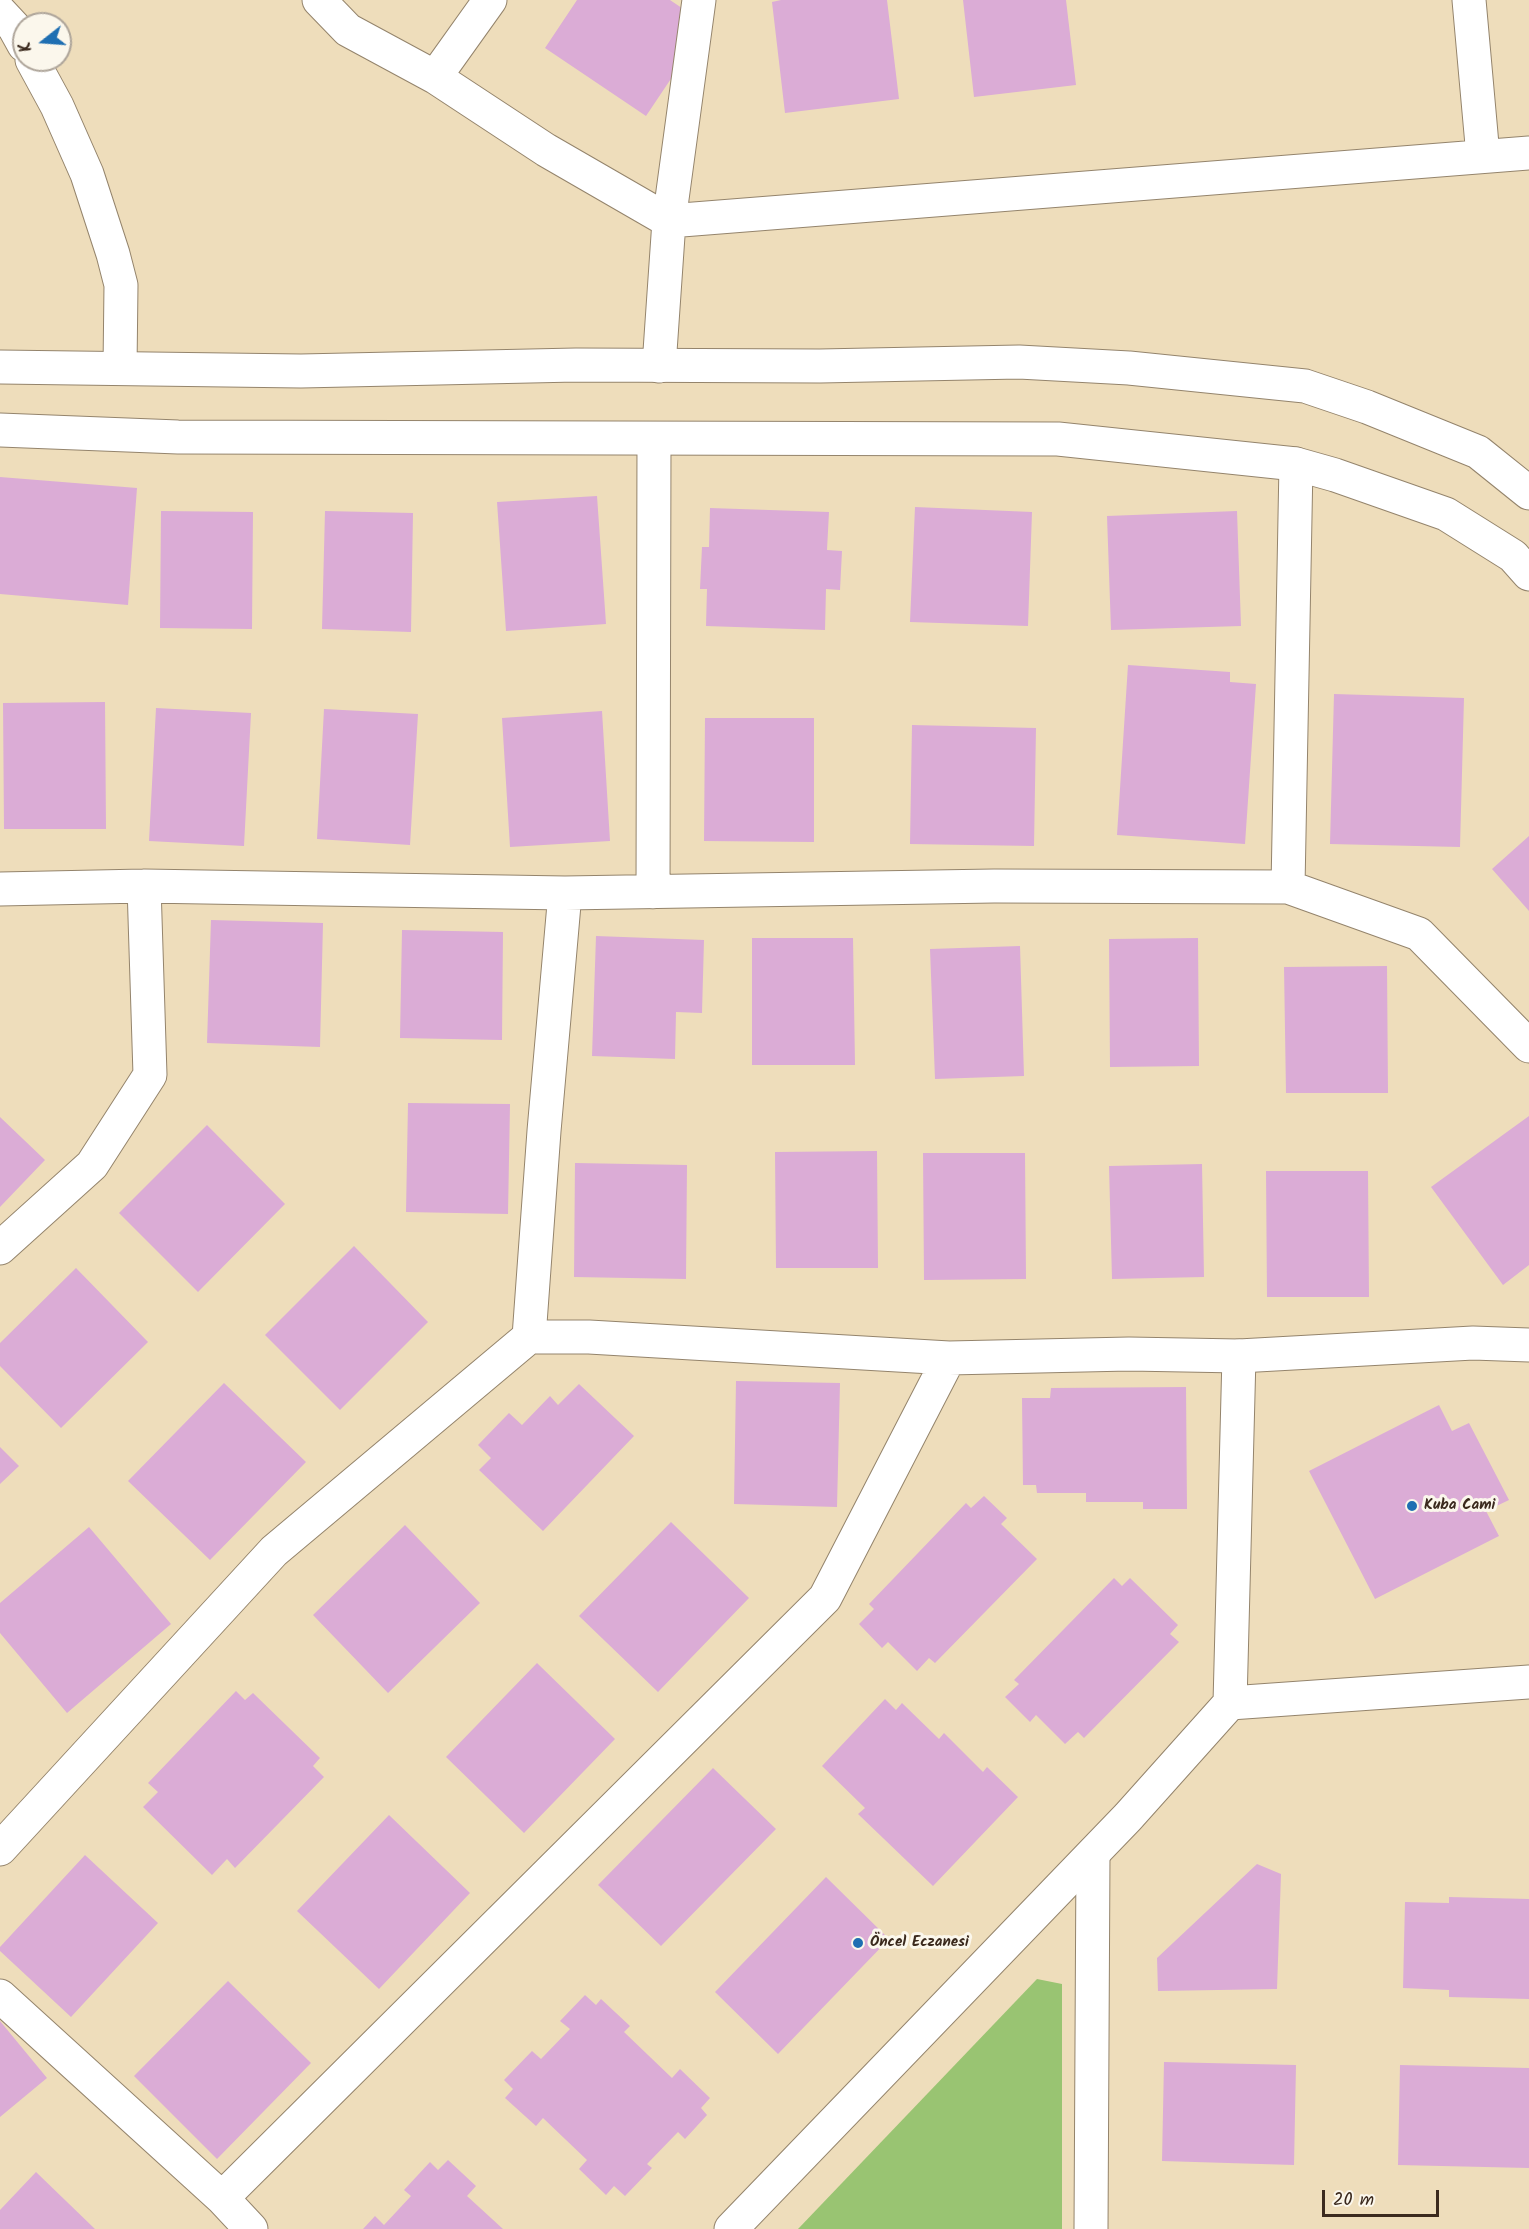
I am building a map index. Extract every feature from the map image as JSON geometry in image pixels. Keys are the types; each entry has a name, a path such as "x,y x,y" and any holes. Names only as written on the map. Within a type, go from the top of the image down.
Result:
{"street":[{"path":"319,0 348,30 435,77 546,150 669,221 1529,153"},
{"path":"435,77 490,0"},
{"path":"659,366 669,221 699,0"},
{"path":"1469,0 1483,156"},
{"path":"0,12 12,25"},
{"path":"39,72 57,106 87,174 113,254 121,285 120,368"},
{"path":"0,367 301,371 1019,362 1129,368 1305,386 1367,407 1478,452 1529,493"},
{"path":"0,430 178,437 1058,439 1296,464 1335,475 1446,514 1513,556 1529,574"},
{"path":"653,892 654,439"},
{"path":"1288,886 1296,464"},
{"path":"0,889 144,886 565,893 994,886 1288,886 1419,934 1529,1046"},
{"path":"0,1248 92,1165 150,1075 144,886"},
{"path":"529,1337 565,893"},
{"path":"0,1849 274,1551 529,1337 589,1337 949,1358 1129,1354 1239,1356 1473,1343 1529,1345"},
{"path":"730,2229 1093,1854 1230,1703 1239,1356"},
{"path":"222,2198 825,1598 949,1358"},
{"path":"1230,1703 1529,1682"},
{"path":"1091,2229 1093,1854"},
{"path":"0,1996 222,2198 251,2229"}],"green space":[{"path":"1037,1979 1062,1984 1062,2229 798,2229"}],"building":[{"path":"577,0 670,0 707,25 646,116 545,48"},
{"path":"781,0 887,0 899,99 785,113 772,2"},
{"path":"963,0 1066,0 1076,85 974,97"},
{"path":"0,477 137,488 128,605 0,594"},
{"path":"597,496 606,624 506,631 497,502"},
{"path":"915,507 1032,512 1028,626 910,622"},
{"path":"710,508 829,512 827,550 842,551 840,590 826,589 825,630 706,626 707,589 700,589 702,547 709,547"},
{"path":"161,511 253,512 252,629 160,628"},
{"path":"325,511 413,513 411,632 322,629"},
{"path":"1237,511 1241,626 1111,630 1107,516"},
{"path":"1128,665 1230,672 1230,682 1256,684 1245,844 1117,835"},
{"path":"1334,694 1464,698 1460,847 1330,844"},
{"path":"105,702 106,829 4,829 3,703"},
{"path":"156,708 251,713 244,846 149,841"},
{"path":"324,709 418,714 410,845 317,839"},
{"path":"602,711 610,841 510,847 502,718"},
{"path":"705,718 814,718 814,842 704,841"},
{"path":"912,725 1036,728 1034,846 910,844"},
{"path":"1529,836 1529,911 1492,869"},
{"path":"211,920 323,923 320,1047 207,1043"},
{"path":"402,930 503,932 502,1040 400,1038"},
{"path":"596,936 704,940 702,1013 676,1012 675,1059 592,1056"},
{"path":"752,938 853,938 855,1065 752,1065"},
{"path":"1198,938 1199,1066 1110,1067 1109,939"},
{"path":"1020,946 1024,1076 935,1079 930,949"},
{"path":"1387,966 1388,1093 1286,1093 1284,967"},
{"path":"408,1103 510,1104 508,1214 406,1212"},
{"path":"1529,1116 1529,1265 1503,1285 1431,1187"},
{"path":"0,1117 45,1160 0,1207"},
{"path":"207,1125 285,1204 198,1292 119,1213"},
{"path":"877,1151 878,1268 776,1268 775,1152"},
{"path":"923,1153 1025,1153 1026,1279 924,1280"},
{"path":"575,1163 687,1165 686,1279 574,1277"},
{"path":"1202,1164 1204,1277 1112,1279 1109,1166"},
{"path":"1266,1171 1368,1171 1369,1297 1267,1297"},
{"path":"354,1246 428,1322 340,1410 265,1335"},
{"path":"76,1268 148,1342 61,1428 0,1366 0,1343"},
{"path":"736,1381 840,1383 837,1507 734,1504"},
{"path":"224,1383 306,1462 210,1560 128,1481"},
{"path":"579,1384 634,1436 543,1531 479,1470 491,1458 478,1445 509,1413 522,1425 550,1396 558,1405"},
{"path":"1186,1387 1187,1509 1143,1509 1143,1502 1086,1502 1086,1493 1037,1493 1036,1485 1023,1485 1022,1398 1050,1398 1051,1388"},
{"name":"Kuba Cami","path":"1439,1405 1452,1431 1469,1423 1509,1500 1486,1511 1499,1536 1375,1599 1309,1471"},
{"path":"0,1447 19,1466 0,1484"},
{"path":"984,1496 1007,1518 1001,1524 1037,1559 935,1663 929,1658 917,1671 888,1642 882,1648 859,1624 874,1609 869,1604 966,1503 971,1508"},
{"path":"671,1522 749,1598 658,1692 579,1616"},
{"path":"405,1525 480,1603 388,1693 313,1615"},
{"path":"89,1527 171,1624 67,1713 0,1633 0,1603"},
{"path":"1114,1578 1122,1586 1130,1578 1178,1625 1170,1634 1179,1642 1084,1738 1078,1732 1065,1744 1036,1715 1030,1722 1005,1697 1019,1684 1014,1680"},
{"path":"537,1663 615,1739 524,1833 446,1757"},
{"path":"236,1691 245,1700 253,1693 320,1758 313,1766 324,1777 235,1868 227,1859 212,1875 143,1807 158,1792 148,1783"},
{"path":"885,1699 896,1710 902,1703 939,1739 944,1733 983,1772 987,1767 1018,1797 933,1886 858,1814 865,1808 822,1766"},
{"path":"713,1768 776,1829 661,1946 598,1885"},
{"path":"389,1815 470,1893 379,1989 297,1911"},
{"path":"85,1855 158,1923 71,2017 0,1951 0,1947"},
{"path":"1257,1864 1281,1874 1277,1989 1158,1991 1157,1958"},
{"path":"826,1877 889,1939 778,2054 715,1992"},
{"path":"1449,1897 1529,1899 1529,1999 1449,1997 1449,1990 1403,1988 1405,1902 1449,1903"},
{"path":"228,1981 311,2063 217,2159 134,2076"},
{"path":"585,1995 596,2005 601,1999 630,2026 624,2032 672,2078 680,2069 710,2098 701,2108 707,2115 685,2139 678,2132 647,2164 652,2168 625,2196 614,2186 606,2195 579,2169 587,2160 543,2118 536,2126 505,2098 513,2089 504,2080 532,2051 541,2059 570,2029 560,2021"},
{"path":"0,2021 47,2078 0,2117"},
{"path":"1164,2062 1296,2065 1294,2165 1162,2161"},
{"path":"1400,2065 1529,2068 1529,2168 1398,2165"},
{"path":"448,2160 476,2186 467,2196 503,2229 363,2229 375,2216 384,2225 411,2196 404,2190 430,2162 438,2170"},
{"path":"36,2172 95,2229 0,2229 0,2210"}],"place":[{"name":"Kuba Cami","path":"1412,1506"},
{"name":"Öncel Eczanesi","path":"858,1943"}]}
